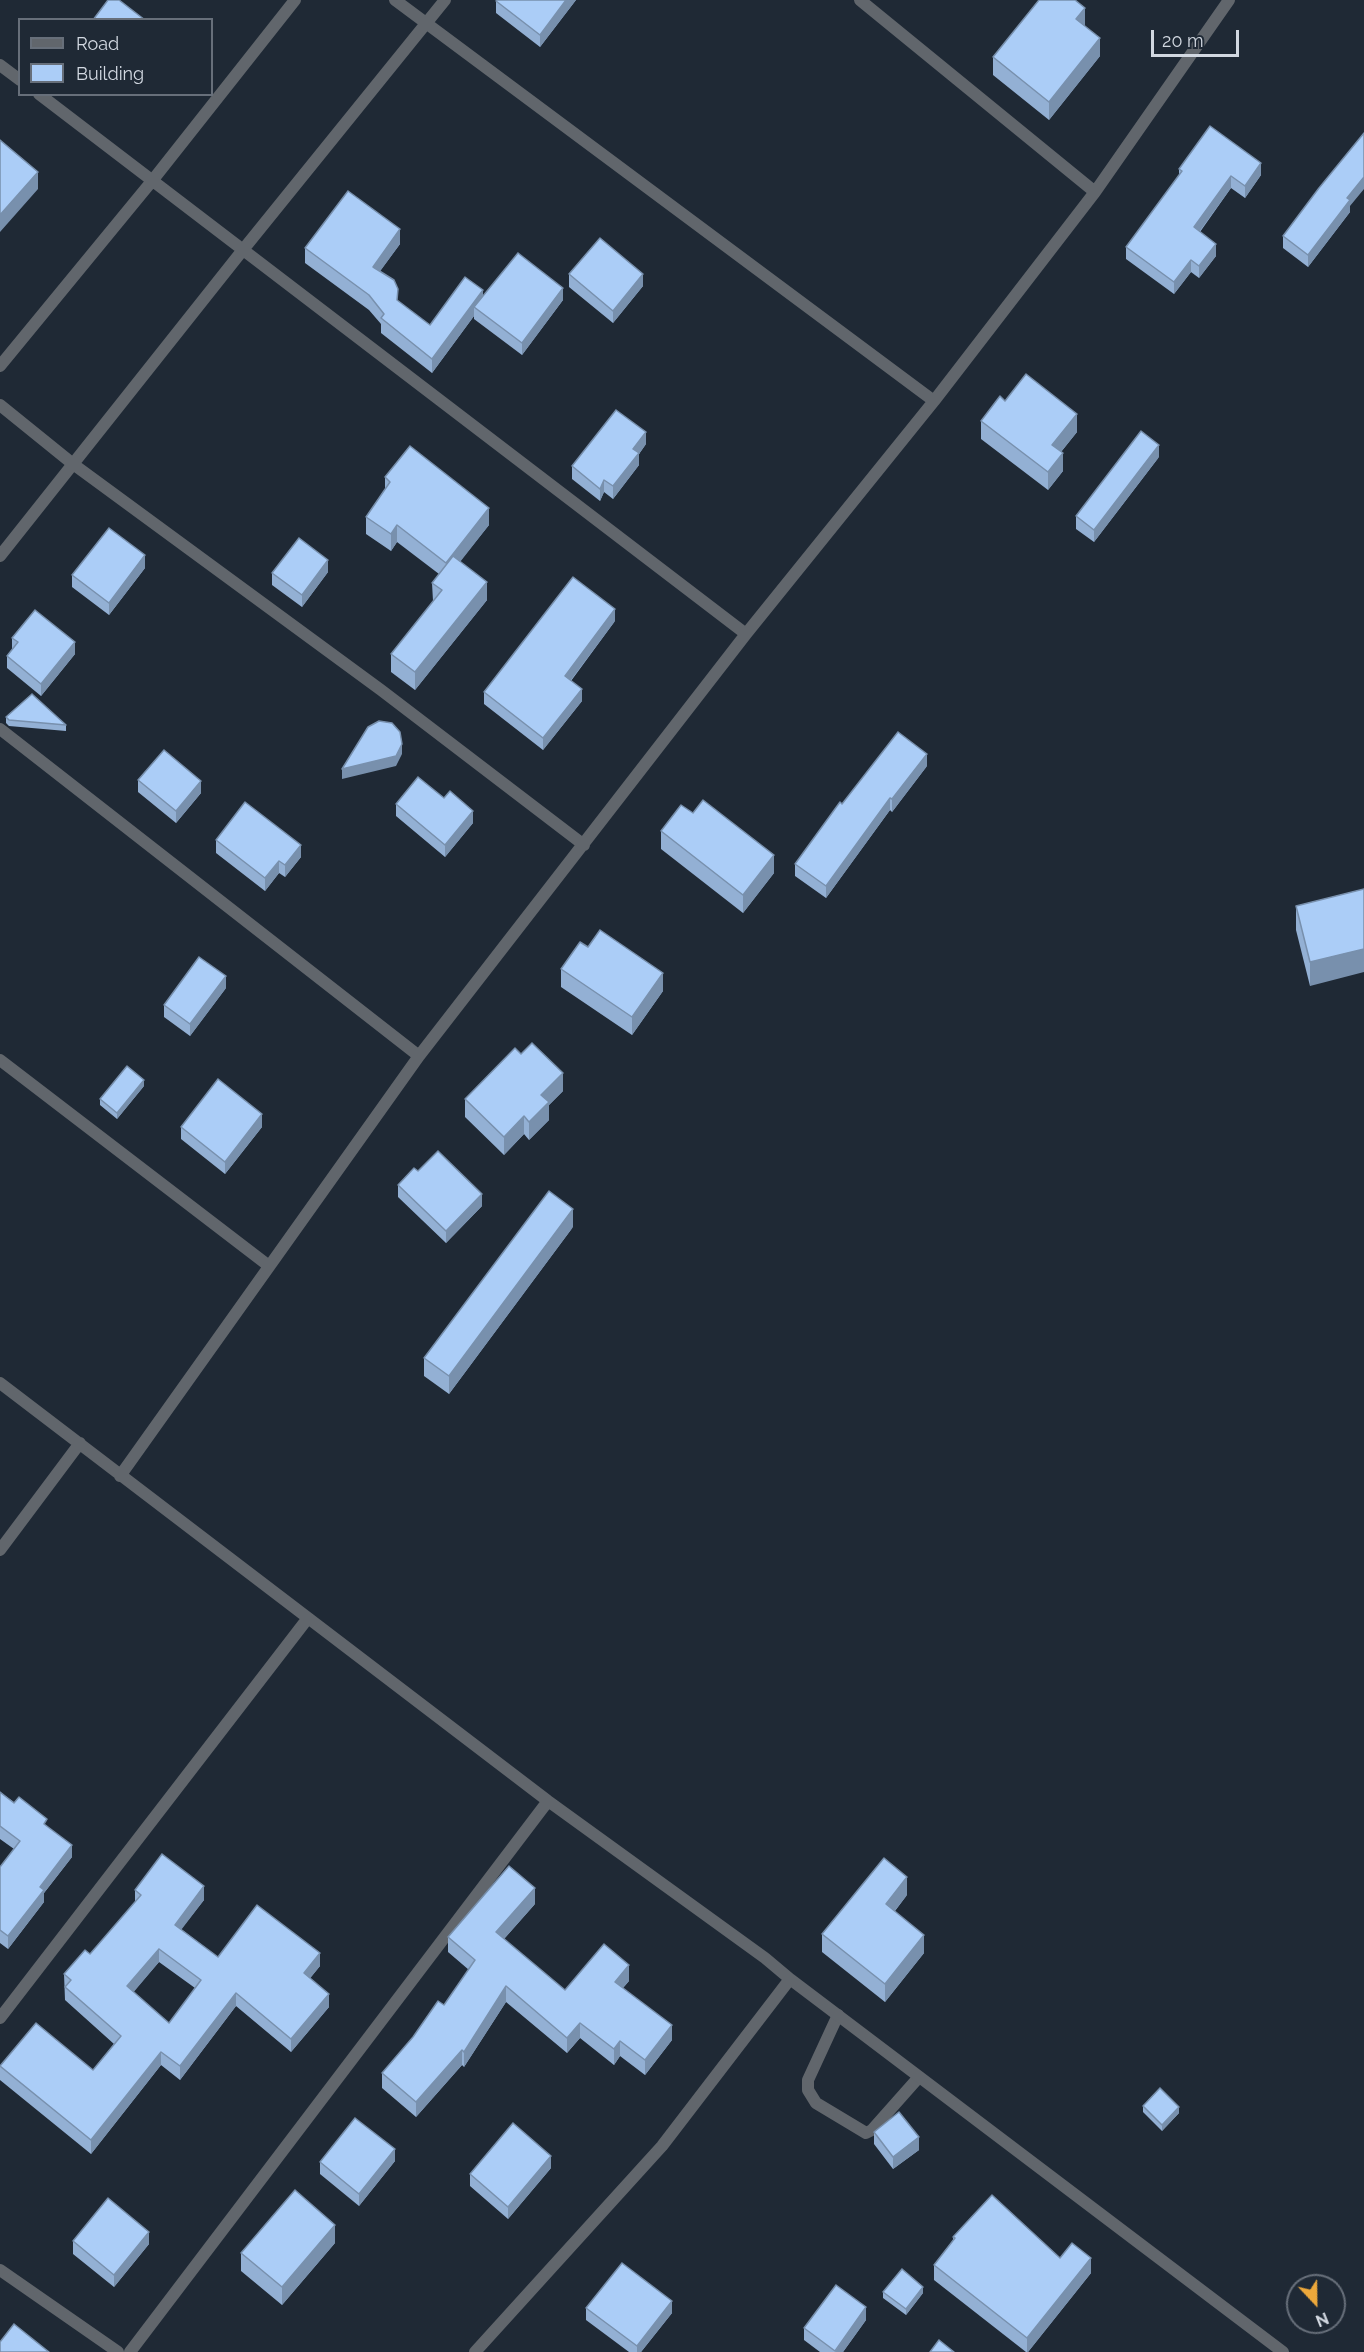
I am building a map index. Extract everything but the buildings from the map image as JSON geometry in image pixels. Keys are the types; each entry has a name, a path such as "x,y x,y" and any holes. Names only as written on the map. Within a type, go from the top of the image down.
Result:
{"street":[{"path":"0,366 152,181 295,0"},
{"path":"395,0 934,401"},
{"path":"0,556 445,0"},
{"path":"860,0 1095,192"},
{"path":"120,1476 419,1056 746,634 934,401 1095,192 1228,0"},
{"path":"0,65 18,78"},
{"path":"42,96 746,634"},
{"path":"0,405 73,465 381,690 584,845"},
{"path":"0,729 419,1056"},
{"path":"0,1060 269,1266"},
{"path":"0,1383 548,1801 765,1958 1283,2352"},
{"path":"0,1550 80,1443"},
{"path":"0,2018 308,1618"},
{"path":"130,2352 548,1801"},
{"path":"475,2352 662,2146 790,1979"},
{"path":"838,2015 808,2080 808,2090 816,2103 866,2133 872,2130 920,2077"},
{"path":"0,2270 118,2352"}]}
